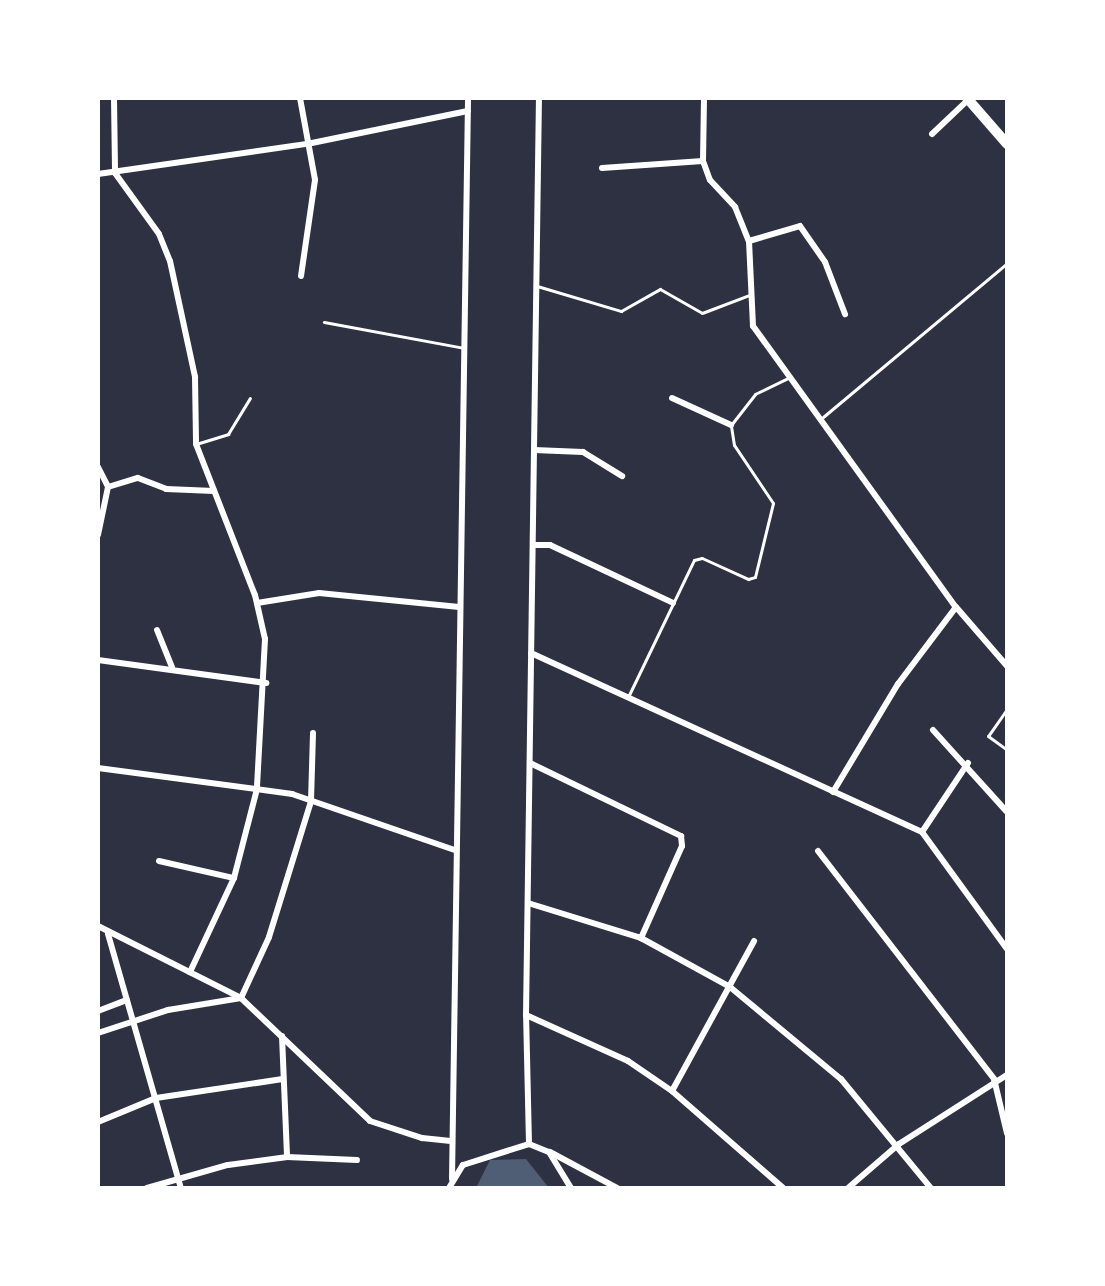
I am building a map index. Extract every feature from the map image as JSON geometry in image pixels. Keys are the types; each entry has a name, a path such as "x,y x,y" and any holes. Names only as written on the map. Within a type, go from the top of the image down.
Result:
{"main road":[{"path":"967,99 1007,144"}],"street":[{"path":"114,98 115,173 159,234 170,261 195,377 196,444 257,603 266,683 257,789 234,878 190,972"},
{"path":"300,98 315,180 301,276"},
{"path":"452,1179 468,98"},
{"path":"529,1144 526,1015 539,98"},
{"path":"704,98 703,161 710,180 735,207 749,241 753,326 823,417 956,607 1007,666"},
{"path":"932,134 967,99"},
{"path":"98,174 307,144 468,111"},
{"path":"602,168 703,161"},
{"path":"749,241 800,226 825,262 845,314"},
{"path":"672,398 731,425"},
{"path":"534,450 583,452 622,476"},
{"path":"98,467 108,487 98,535"},
{"path":"108,487 138,478 166,489 214,491"},
{"path":"533,545 550,545 673,603"},
{"path":"257,603 319,593 459,607"},
{"path":"833,792 898,684 956,607"},
{"path":"157,630 172,667"},
{"path":"531,653 922,832 1007,949"},
{"path":"98,660 172,667 266,683"},
{"path":"933,730 968,763 1007,812"},
{"path":"241,998 269,937 311,801 313,733"},
{"path":"530,763 681,836 682,846 641,938"},
{"path":"922,832 968,763"},
{"path":"98,768 257,789 311,801 455,850"},
{"path":"818,851 994,1079 1007,1133"},
{"path":"159,861 234,878"},
{"path":"528,903 641,938 730,987 811,1050 899,1144 931,1188"},
{"path":"98,926 108,934 241,998 370,1121 422,1138 451,1141"},
{"path":"108,934 181,1188"},
{"path":"672,1091 754,941"},
{"path":"98,1033 133,1020 241,998"},
{"path":"98,1011 127,1000"},
{"path":"526,1015 628,1061 672,1091 783,1188"},
{"path":"282,1036 287,1157"},
{"path":"848,1188 899,1144 994,1079 1007,1075"},
{"path":"98,1122 156,1098 283,1079"},
{"path":"449,1188 463,1165 529,1144 617,1188"},
{"path":"549,1152 571,1188"},
{"path":"147,1188 178,1178 287,1157 357,1160"}],"lane":[{"path":"823,417 1007,263"},
{"path":"537,286 621,311 660,289 702,313 752,294"},
{"path":"324,322 464,348"},
{"path":"628,697 697,558 748,579 755,577 773,503 734,445 731,425 755,394 791,376"},
{"path":"196,444 228,434 250,398"},
{"path":"1007,709 988,736 1007,750"}],"water":[{"path":"526,1159 549,1188 476,1188 490,1160"}]}
